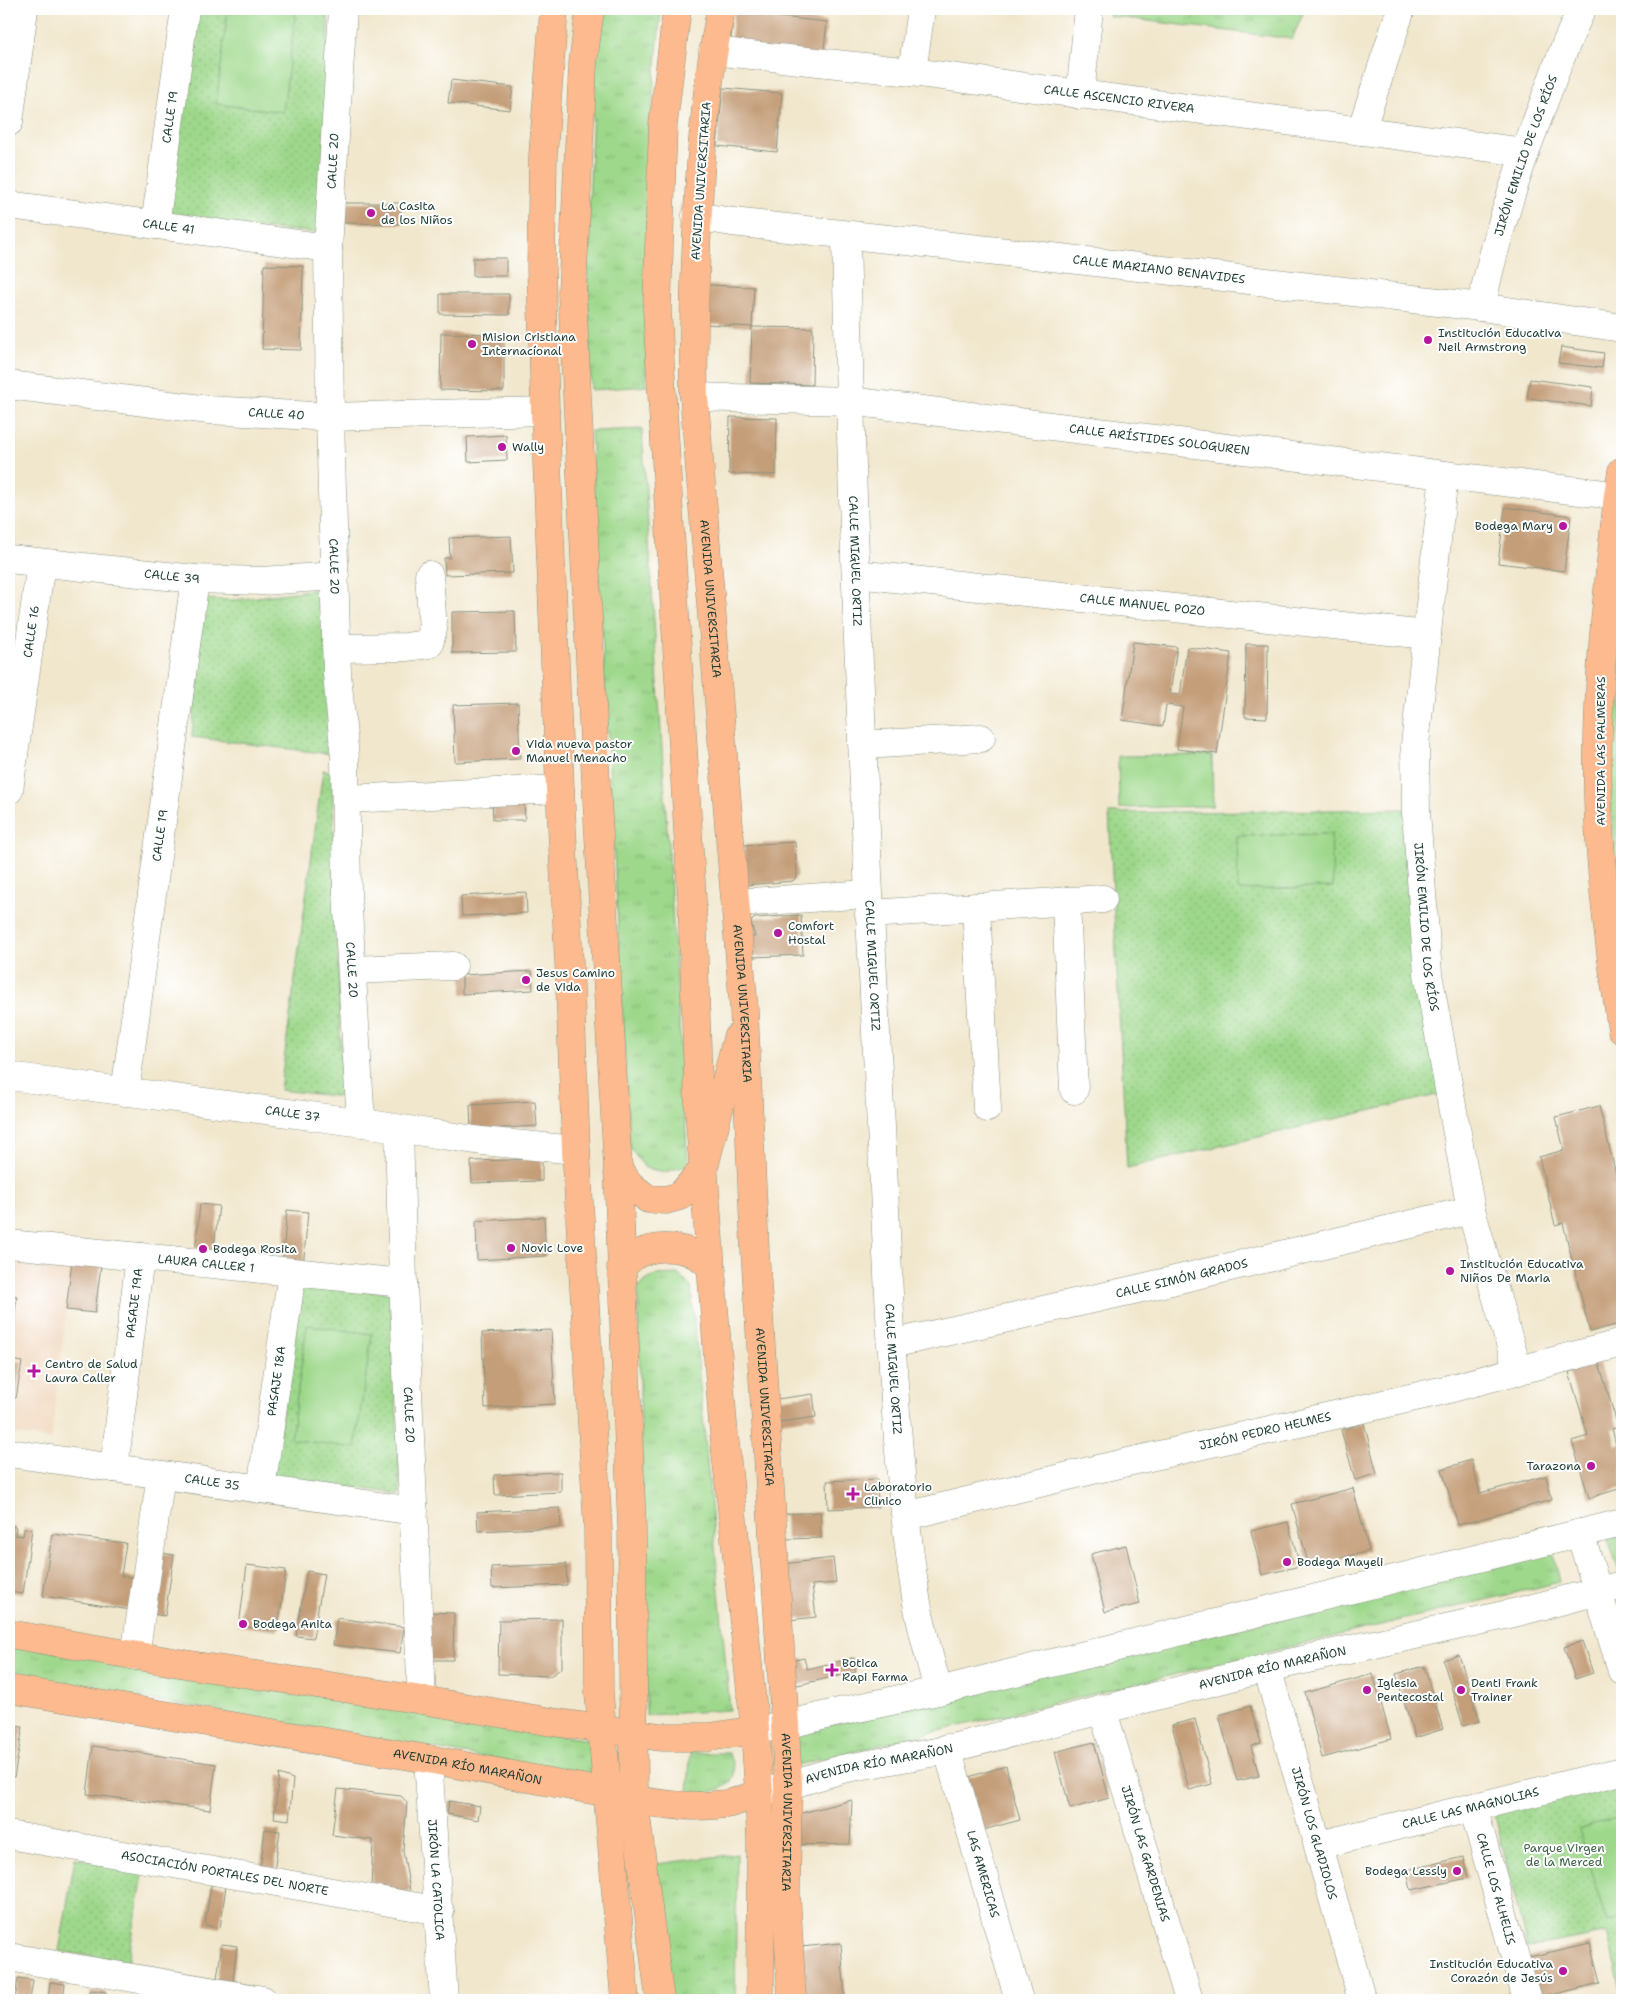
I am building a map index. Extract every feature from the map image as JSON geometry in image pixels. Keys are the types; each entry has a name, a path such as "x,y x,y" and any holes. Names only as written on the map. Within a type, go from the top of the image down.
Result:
{"main road":[{"path":"554,9 543,155 541,269 545,411 576,1150 598,1529 600,1693 625,2000"},
{"path":"590,9 584,63 572,292 596,783 618,1169 632,1530 634,1800 660,2000"},
{"name":"AVENIDA UNIVERSITARIA","path":"677,9 663,125 658,310 692,899 700,1110 723,1424 755,1730 759,1794 761,1841 760,2000"},
{"name":"AVENIDA UNIVERSITARIA","path":"721,9 713,51 703,132 696,216 692,353 744,1010 755,1251 788,1785 786,1892 792,2000"},
{"name":"AVENIDA LAS PALMERAS","path":"1621,487 1600,687 1598,800 1604,894 1622,1030"},
{"path":"618,1169 630,1185 648,1199 666,1200 680,1196 704,1168 744,1010"},
{"path":"621,1266 638,1253 652,1249 676,1248 690,1252 708,1263 712,1270"},
{"path":"598,1529 632,1530"},
{"path":"9,1634 135,1656 552,1722 661,1737 710,1738 755,1730"},
{"name":"AVENIDA RÍO MARAÑON","path":"9,1689 428,1759 608,1792 634,1800 694,1807 728,1803 759,1794"}],"street":[{"path":"9,122 13,53 24,9"},
{"name":"CALLE 19","path":"155,225 185,9"},
{"name":"CALLE 20","path":"343,9 328,248 330,417 337,674 345,758 347,893 360,1107 364,1123"},
{"path":"912,72 921,9"},
{"path":"1080,95 1089,9"},
{"path":"1362,131 1401,9"},
{"name":"JIRÓN EMILIO DE LOS RÍOS","path":"1481,307 1490,265 1524,152 1582,9"},
{"name":"CALLE ASCENCIO RIVERA","path":"713,51 912,72 1524,152"},
{"name":"CALLE 41","path":"9,205 328,248"},
{"name":"CALLE MARIANO BENAVIDES","path":"696,216 732,222 1481,307 1622,328"},
{"name":"CALLE MIGUEL ORTIZ","path":"846,235 868,904 888,1250 891,1344 906,1516 915,1593 938,1691"},
{"name":"CALLE 40","path":"9,385 209,410 330,417 545,411"},
{"name":"CALLE ARÍSTIDES SOLOGUREN","path":"694,397 850,401 1444,475 1621,487"},
{"name":"JIRÓN EMILIO DE LOS RÍOS","path":"1444,475 1415,745 1416,812 1428,974 1471,1210 1518,1371"},
{"name":"CALLE 39","path":"9,559 196,579 262,581 335,576"},
{"name":"CALLE 16","path":"9,790 13,728 41,563"},
{"name":"CALLE MANUEL POZO","path":"856,574 1427,635"},
{"path":"337,648 406,647 430,644 432,629 428,575"},
{"name":"CALLE 19","path":"125,1092 196,579"},
{"path":"862,743 880,744 980,738"},
{"path":"346,800 560,789"},
{"path":"736,903 976,907 1103,899"},
{"path":"1066,901 1074,1090"},
{"path":"976,907 988,1108"},
{"path":"352,970 453,966"},
{"name":"CALLE 37","path":"9,1076 364,1123 482,1142 576,1150"},
{"name":"CALLE 20","path":"399,1129 403,1283 422,1700"},
{"name":"CALLE SIMÓN GRADOS","path":"891,1344 1123,1292 1471,1210"},
{"name":"LAURA CALLER 1","path":"9,1244 403,1283"},
{"name":"PASAJE 19A","path":"114,1468 140,1257"},
{"name":"PASAJE 18A","path":"261,1489 292,1273"},
{"name":"JIRÓN PEDRO HELMES","path":"906,1516 1093,1470 1441,1391 1622,1343"},
{"name":"CALLE 35","path":"9,1453 414,1511"},
{"path":"135,1656 161,1475"},
{"path":"755,1730 938,1691 1622,1523"},
{"path":"1580,1533 1610,1588 1622,1671"},
{"name":"AVENIDA RÍO MARAÑON","path":"759,1794 842,1769 946,1748 1267,1668 1518,1612 1610,1588"},
{"name":"JIRÓN LOS GLADIOLOS","path":"1267,1668 1362,2000"},
{"name":"JIRÓN LAS GARDENIAS","path":"1102,1708 1189,2000"},
{"name":"LAS AMERICAS","path":"946,1748 1019,2000"},
{"name":"JIRÓN LA CATOLICA","path":"428,1759 440,1911 444,2000"},
{"name":"CALLE LAS MAGNOLIAS","path":"1318,1845 1622,1771"},
{"name":"CALLE LOS ALHELIS","path":"1473,1807 1527,2000"},
{"name":"ASOCIACIÓN PORTALES DEL NORTE","path":"9,1835 440,1911"},
{"path":"9,1957 263,2000"}],"shaded area":[{"name":"Centro de Salud Laura Caller","path":"9,1252 72,1261 51,1440 9,1433"}],"green space":[{"path":"197,9 328,9 327,113 320,233 167,220"},
{"path":"228,9 296,9 283,112 216,104"},
{"path":"602,9 661,9 648,150 646,386 591,390 587,256 595,58"},
{"path":"1109,9 1305,9 1292,39 1109,16"},
{"path":"642,429 688,1165 665,1172 645,1168 630,1148 591,431"},
{"path":"1622,574 1622,939 1613,833 1610,725 1613,654"},
{"path":"325,588 338,755 192,737 202,599 235,600"},
{"path":"1212,755 1213,806 1119,808 1118,756"},
{"path":"323,770 332,772 342,1097 280,1090"},
{"path":"1404,809 1441,1094 1127,1168 1109,813"},
{"path":"1331,834 1333,887 1238,890 1237,836"},
{"path":"678,1274 691,1287 730,1710 646,1715 638,1286 655,1275"},
{"path":"302,1285 392,1293 400,1494 273,1476"},
{"path":"307,1325 372,1334 355,1448 291,1439"},
{"path":"1622,1535 1622,1573 1620,1574 1607,1538"},
{"path":"1554,1553 1560,1582 793,1766 788,1735"},
{"path":"9,1644 612,1744 613,1780 9,1675"},
{"path":"690,1753 729,1753 734,1768 734,1776 730,1782 718,1790 688,1796"},
{"name":"Parque Virgen de la Merced","path":"1622,1779 1622,1995 1607,1932 1527,1948 1494,1811"},
{"path":"1622,1816 1622,1917 1608,1922 1579,1830"},
{"path":"737,1854 735,2000 669,2000 649,1865"},
{"path":"75,1858 144,1869 128,1962 59,1951"}],"building":[{"path":"734,12 827,22 823,57 730,47"},
{"path":"451,80 513,87 510,110 448,103"},
{"path":"723,88 782,93 777,152 717,146"},
{"name":"La Casita de los Niños","path":"342,203 401,203 401,224 342,223"},
{"path":"473,258 506,258 506,276 473,276"},
{"path":"264,265 303,266 301,350 262,349"},
{"path":"708,285 754,287 752,327 706,324"},
{"path":"440,294 509,294 509,315 440,314"},
{"path":"752,327 813,328 812,385 750,383"},
{"path":"441,333 504,334 504,391 440,390"},
{"path":"1561,347 1604,353 1602,368 1558,363"},
{"path":"1530,379 1593,387 1591,406 1527,398"},
{"path":"730,417 777,418 776,475 729,474"},
{"path":"506,435 507,460 468,462 467,437"},
{"path":"1505,507 1571,516 1564,571 1498,563"},
{"path":"511,536 513,573 445,575 444,558 450,558 449,538"},
{"path":"515,611 516,652 452,653 452,612"},
{"path":"1133,642 1177,647 1170,694 1180,695 1187,647 1231,653 1217,754 1177,749 1183,707 1166,705 1163,726 1122,720"},
{"path":"1246,644 1268,644 1267,718 1245,717"},
{"path":"518,703 520,759 455,762 453,705"},
{"path":"524,798 525,820 493,820 492,799"},
{"path":"795,842 797,876 793,881 746,885 744,845"},
{"path":"526,892 527,913 462,916 461,896"},
{"name":"Comfort Hostal","path":"801,915 803,955 751,957 750,937 755,937 751,922 754,918"},
{"path":"532,971 533,990 462,994 462,975"},
{"path":"535,1101 537,1126 471,1130 470,1105"},
{"path":"1599,1106 1622,1198 1622,1323 1590,1332 1563,1223 1555,1225 1539,1157 1564,1150 1556,1117"},
{"path":"542,1159 542,1181 472,1183 471,1161"},
{"path":"200,1204 219,1206 213,1254 195,1252"},
{"path":"287,1210 308,1212 303,1268 282,1266"},
{"path":"544,1217 546,1256 477,1260 476,1221"},
{"path":"72,1261 101,1265 95,1313 66,1310"},
{"path":"9,1295 17,1296 10,1347 9,1347"},
{"path":"551,1330 555,1404 485,1408 482,1333"},
{"path":"9,1360 22,1362 16,1398 9,1397"},
{"path":"1599,1363 1618,1427 1612,1429 1616,1445 1622,1443 1622,1488 1589,1498 1572,1441 1588,1436 1569,1372"},
{"path":"813,1394 816,1417 780,1422 777,1399"},
{"path":"1364,1423 1377,1474 1355,1480 1341,1430"},
{"path":"1471,1460 1480,1493 1546,1476 1552,1500 1458,1525 1442,1469"},
{"path":"561,1472 561,1492 495,1495 494,1475"},
{"name":"Laboratorio Clinico","path":"877,1479 878,1507 828,1509 827,1481"},
{"path":"1353,1488 1369,1551 1309,1566 1292,1504"},
{"path":"560,1508 561,1527 478,1531 477,1512"},
{"path":"820,1512 821,1538 786,1539 785,1514"},
{"path":"1288,1522 1300,1566 1262,1575 1251,1531"},
{"path":"9,1526 16,1527 15,1535 23,1536 24,1528 32,1529 23,1594 9,1592"},
{"path":"52,1534 126,1543 121,1576 141,1579 137,1611 43,1596"},
{"path":"1126,1545 1140,1604 1105,1612 1091,1554"},
{"path":"154,1552 174,1555 165,1616 145,1613"},
{"path":"833,1558 836,1583 812,1585 816,1617 789,1620 783,1564"},
{"path":"566,1564 567,1585 492,1588 491,1567"},
{"path":"247,1565 286,1570 278,1631 239,1626"},
{"path":"307,1571 324,1574 313,1638 296,1636"},
{"path":"428,1612 454,1613 453,1660 427,1660"},
{"path":"337,1618 404,1627 400,1653 333,1645"},
{"path":"562,1619 562,1668 550,1676 498,1674 499,1620"},
{"path":"1582,1641 1593,1673 1575,1679 1564,1647"},
{"name":"Denti Frank Trainer","path":"1459,1655 1480,1721 1463,1726 1443,1660"},
{"path":"804,1658 807,1669 853,1658 856,1672 793,1686 782,1663"},
{"path":"1424,1666 1443,1729 1415,1738 1396,1674"},
{"path":"1373,1674 1391,1739 1322,1758 1305,1693"},
{"path":"1250,1706 1261,1743 1251,1746 1259,1776 1237,1781 1219,1715"},
{"path":"1195,1719 1212,1784 1189,1790 1172,1725"},
{"path":"9,1725 23,1727 14,1777 9,1776"},
{"path":"1094,1742 1109,1798 1070,1809 1055,1752"},
{"path":"93,1746 216,1764 210,1810 87,1794"},
{"path":"1006,1766 1020,1820 979,1831 965,1778"},
{"path":"279,1774 293,1779 289,1820 274,1818"},
{"path":"338,1789 401,1796 407,1802 403,1851 410,1890 405,1893 371,1891 373,1840 332,1835"},
{"path":"852,1800 850,1844 794,1845 794,1815"},
{"path":"449,1801 480,1806 478,1820 447,1814"},
{"path":"265,1829 280,1831 274,1872 260,1870"},
{"path":"1463,1857 1468,1878 1411,1890 1407,1870"},
{"path":"211,1885 226,1886 220,1928 205,1925"},
{"path":"841,1943 845,2000 805,2000 801,1947"},
{"name":"Institución Educativa Corazón de Jesús","path":"1590,1943 1600,1983 1535,1999 1525,1958"},
{"path":"222,1944 237,1946 232,1988 216,1985"},
{"path":"18,1978 33,1980 30,2000 15,2000"},
{"path":"50,1982 65,1984 63,2000 48,2000"},
{"path":"91,1990 106,1992 105,2000 89,2000"}],"place":[{"name":"La Casita de los Niños","path":"371,213"},
{"name":"Institución Educativa Neil Armstrong","path":"1428,340"},
{"name":"Mision Cristiana Internacíonal","path":"472,344"},
{"name":"Wally","path":"502,447"},
{"name":"Bodega Mary","path":"1563,526"},
{"name":"Vida nueva pastor Manuel Menacho","path":"516,751"},
{"name":"Comfort Hostal","path":"778,933"},
{"name":"Jesus Camino de Vida","path":"526,980"},
{"name":"Novic Love","path":"511,1248"},
{"name":"Bodega Rosita","path":"203,1249"},
{"name":"Institución Educativa Niños De Maria","path":"1450,1271"},
{"name":"Centro de Salud Laura Caller","path":"34,1371"},
{"name":"Tarazona","path":"1591,1466"},
{"name":"Laboratorio Clinico","path":"853,1494"},
{"name":"Bodega Mayeli","path":"1287,1562"},
{"name":"Bodega Anita","path":"243,1624"},
{"name":"Botica Rapi Farma","path":"832,1670"},
{"name":"Iglesia Pentecostal","path":"1367,1690"},
{"name":"Denti Frank Trainer","path":"1461,1690"},
{"name":"Bodega Lessly","path":"1457,1871"},
{"name":"Institución Educativa Corazón de Jesús","path":"1563,1971"}]}
